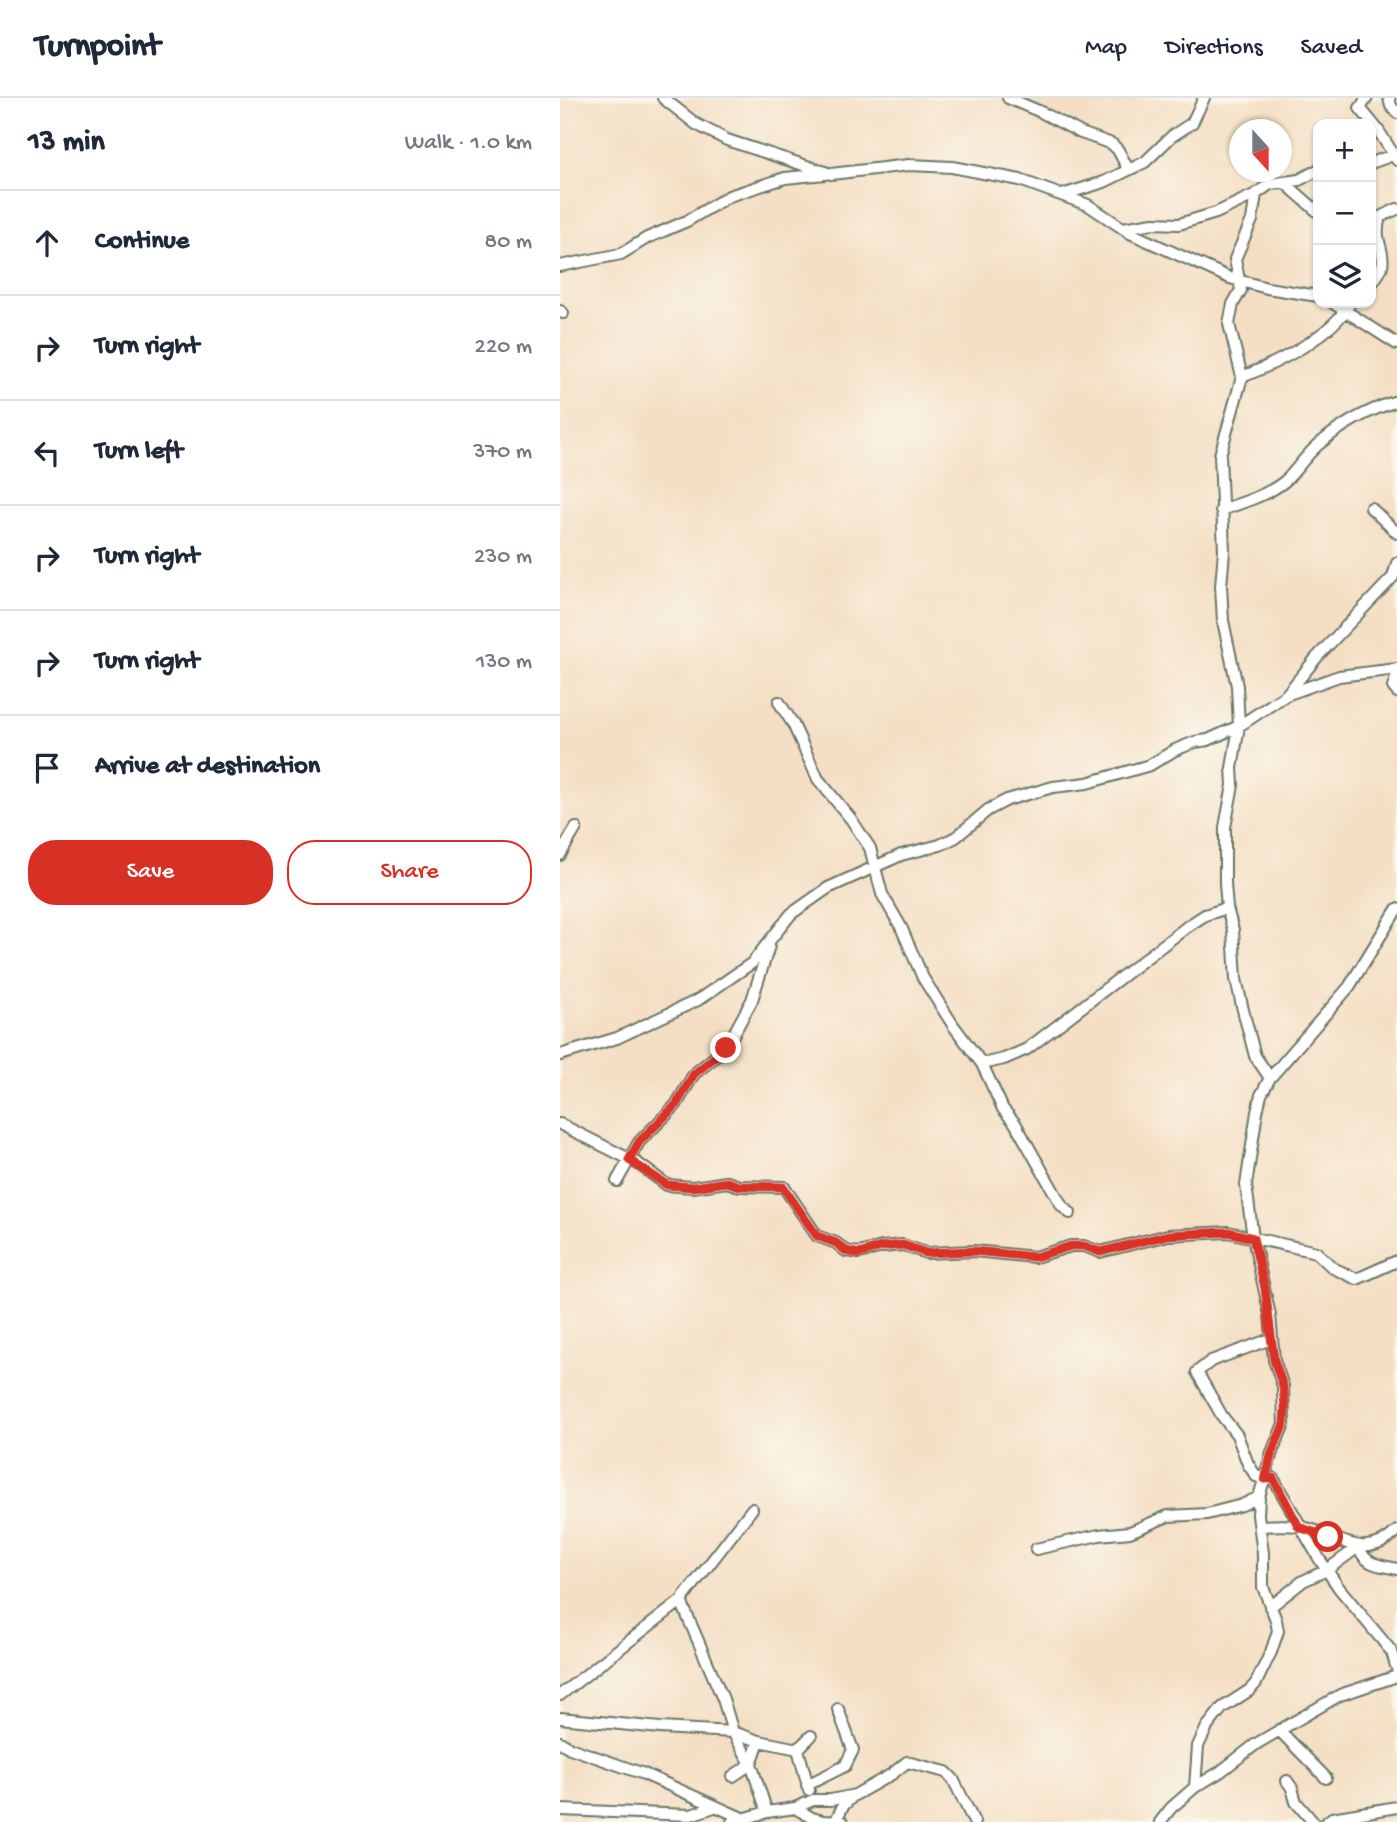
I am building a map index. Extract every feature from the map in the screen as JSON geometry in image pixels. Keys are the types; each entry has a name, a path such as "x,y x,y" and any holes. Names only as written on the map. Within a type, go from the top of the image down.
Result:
{"street":[{"path":"663,98 696,124 739,146 831,174"},
{"path":"1008,98 1081,133 1112,144 1128,169"},
{"path":"1062,195 1104,182 1145,162 1172,136 1192,123 1204,98"},
{"path":"1367,98 1359,106 1395,157 1376,162"},
{"path":"1389,98 1397,113"},
{"path":"560,266 621,254 647,238 687,221 729,196 785,178 894,165 953,167 1020,180 1088,205 1123,228 1239,281 1313,295"},
{"path":"1123,228 1153,223 1179,224 1216,213 1256,194 1270,184 1299,180 1313,173"},
{"path":"1285,183 1313,208"},
{"path":"1256,194 1252,220 1235,259 1241,290 1233,304 1229,324 1242,377 1220,455 1224,551 1221,586 1223,621 1237,686 1239,726 1232,768 1233,786 1225,827 1227,908 1233,930 1237,979 1249,1036 1255,1056 1270,1078"},
{"path":"1376,280 1384,274 1388,258 1377,232 1378,221 1380,217 1397,209"},
{"path":"1242,377 1284,357 1321,334 1347,308"},
{"path":"1349,308 1397,344"},
{"path":"1387,337 1397,328"},
{"path":"1221,510 1247,502 1284,482 1316,446 1339,429 1378,407 1397,401"},
{"path":"1371,509 1397,533"},
{"path":"1286,695 1317,657 1393,577 1397,563"},
{"path":"560,1055 617,1038 698,1000 752,963 791,914 828,888 901,855 940,845 956,837 988,810 1007,800 1053,787 1087,783 1150,765 1175,750 1208,740 1239,726 1286,695 1339,676 1397,669"},
{"path":"1397,675 1393,687 1397,692"},
{"path":"779,702 793,724 812,769 870,848 882,894 901,927 923,978 982,1064 1003,1109 1015,1123 1062,1206 1070,1213"},
{"path":"560,855 576,828"},
{"path":"982,1064 1004,1059 1027,1049 1188,926 1205,915 1227,908"},
{"path":"1195,1787 1198,1746 1207,1727 1222,1708 1250,1690 1268,1661 1278,1630 1263,1587 1259,1497 1272,1452 1284,1424 1283,1386 1270,1339 1265,1288 1253,1238 1246,1185 1257,1112 1261,1095 1270,1078 1349,987 1397,909"},
{"path":"618,1181 639,1142 676,1105 694,1074 726,1048 752,1000 772,936"},
{"path":"560,1124 629,1160 667,1185 693,1187 727,1182 739,1186 783,1187 817,1236 836,1243 846,1251 859,1254 881,1247 903,1245 926,1253 974,1251 1035,1257 1071,1246 1084,1246 1100,1252 1168,1235 1228,1232 1317,1252 1333,1268 1357,1279 1397,1261"},
{"path":"1270,1339 1211,1361 1197,1371 1222,1416 1237,1435 1248,1464 1256,1476 1273,1478 1299,1527 1339,1588 1392,1652 1397,1670"},
{"path":"1036,1549 1099,1535 1130,1532 1168,1516 1207,1514 1242,1505 1259,1497"},
{"path":"560,1695 681,1601 752,1509"},
{"path":"1260,1526 1299,1527 1358,1547 1363,1558 1369,1563 1397,1569"},
{"path":"1270,1607 1303,1581 1327,1570 1358,1547 1385,1540 1397,1531"},
{"path":"681,1601 723,1699 733,1732 751,1764 767,1812"},
{"path":"1160,1822 1171,1808 1195,1787 1279,1730 1340,1695 1397,1676"},
{"path":"807,1785 845,1766 853,1750 838,1709"},
{"path":"560,1718 733,1732 797,1749"},
{"path":"1279,1730 1326,1778"},
{"path":"797,1749 811,1736"},
{"path":"733,1776 751,1764 759,1741"},
{"path":"560,1742 644,1774 737,1820 795,1808 813,1800 855,1796"},
{"path":"797,1749 813,1800"},
{"path":"835,1822 843,1806 907,1762 946,1772 953,1779 974,1822"},
{"path":"1287,1781 1296,1802 1313,1822"},
{"path":"560,1810 691,1815 714,1807"},
{"path":"1328,1822 1332,1818 1397,1807"},
{"path":"795,1808 815,1821 844,1822"}],"route":[{"path":"726,1048 694,1074 676,1105 639,1142 629,1160 667,1185 693,1187 727,1182 739,1186 783,1187 817,1236 836,1243 846,1251 859,1254 881,1247 903,1245 926,1253 974,1251 1035,1257 1071,1246 1084,1246 1100,1252 1168,1235 1228,1232 1253,1238 1265,1288 1270,1339 1283,1386 1285,1406 1284,1424 1272,1452 1265,1479 1273,1478 1299,1527 1328,1537"}]}
